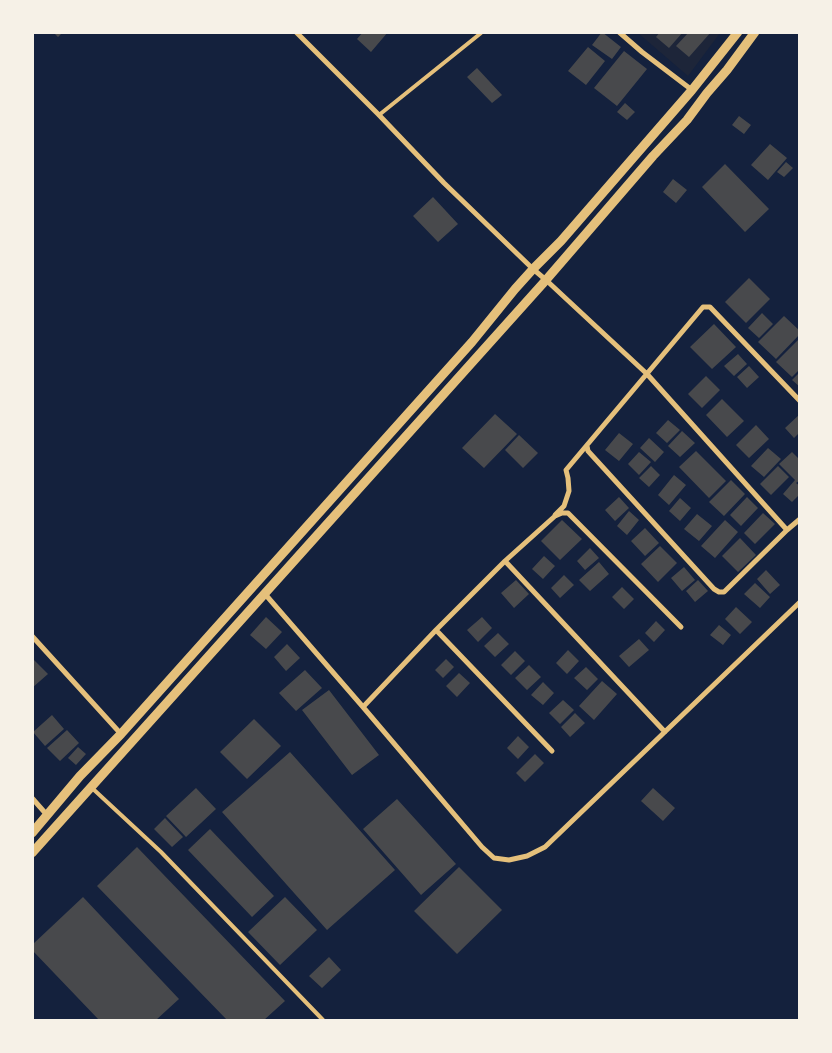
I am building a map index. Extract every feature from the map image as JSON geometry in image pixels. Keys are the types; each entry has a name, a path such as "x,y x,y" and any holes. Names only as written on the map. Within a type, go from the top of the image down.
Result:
{"street":[{"path":"296,32 444,183 533,269 647,374 787,530"},
{"path":"619,32 692,90"},
{"path":"32,853 687,120 707,93 728,70 755,32"},
{"path":"32,833 80,776 121,734 466,348 533,269 561,241 692,90 736,35 745,45"},
{"path":"363,707 505,560 564,506 569,491 566,470 703,307 708,306 800,401"},
{"path":"587,445 588,451 714,589 719,592 724,592 800,519"},
{"path":"555,516 568,513 681,627"},
{"path":"505,560 665,732"},
{"path":"265,594 482,848 494,858 509,860 527,856 545,846 800,602"},
{"path":"436,630 552,751"},
{"path":"33,638 121,734"},
{"path":"197,649 207,658"},
{"path":"32,798 47,815"}],"lane":[{"path":"379,115 480,32"},
{"path":"92,788 161,852 323,1020"}],"shaded area":[{"path":"638,33 720,33 688,76"}],"building":[{"path":"53,32 63,32 58,37"},
{"path":"363,32 388,32 371,52 357,39"},
{"path":"602,32 621,47 612,59 592,45"},
{"path":"660,32 683,32 669,48 656,37"},
{"path":"689,32 711,32 689,57 676,46"},
{"path":"588,47 605,61 586,85 568,71"},
{"path":"624,51 647,69 617,106 594,88"},
{"path":"477,68 502,95 492,103 467,77"},
{"path":"625,103 635,112 627,120 617,112"},
{"path":"739,116 751,125 744,134 732,125"},
{"path":"770,144 787,158 768,180 751,165"},
{"path":"786,162 793,168 784,177 777,172"},
{"path":"725,164 769,209 745,232 702,187"},
{"path":"673,179 687,190 676,203 663,192"},
{"path":"433,197 458,224 438,242 413,216"},
{"path":"749,278 770,299 746,323 725,302"},
{"path":"762,313 773,324 759,338 748,328"},
{"path":"784,316 800,331 800,334 776,359 758,342"},
{"path":"714,324 736,347 712,369 690,347"},
{"path":"800,338 800,369 792,377 776,362"},
{"path":"738,354 747,364 734,376 724,366"},
{"path":"749,366 759,377 747,388 737,377"},
{"path":"800,372 800,387 792,380"},
{"path":"706,376 720,390 702,408 688,394"},
{"path":"722,399 744,421 727,437 706,415"},
{"path":"495,414 517,434 484,468 462,448"},
{"path":"800,414 800,432 794,438 785,428"},
{"path":"668,420 680,430 667,443 656,433"},
{"path":"756,425 769,439 749,458 736,445"},
{"path":"682,431 695,443 680,457 668,446"},
{"path":"619,433 633,444 619,461 605,450"},
{"path":"519,435 538,453 523,468 505,450"},
{"path":"649,438 664,452 655,462 640,448"},
{"path":"768,448 781,459 764,477 751,466"},
{"path":"696,451 726,481 709,498 679,467"},
{"path":"639,452 651,462 639,475 628,464"},
{"path":"792,452 800,460 800,480 796,483 800,486 800,494 792,502 783,494 795,480 779,464"},
{"path":"651,466 660,475 649,487 639,478"},
{"path":"778,466 789,477 771,495 760,484"},
{"path":"674,475 686,485 669,505 658,495"},
{"path":"731,480 745,494 724,516 709,502"},
{"path":"619,497 629,508 615,521 605,510"},
{"path":"747,497 758,508 741,526 730,515"},
{"path":"680,498 691,508 680,521 669,511"},
{"path":"629,511 639,520 627,535 617,526"},
{"path":"763,513 775,524 755,544 744,533"},
{"path":"697,514 712,526 699,541 684,529"},
{"path":"562,520 582,539 560,560 541,541"},
{"path":"725,520 738,532 715,558 701,546"},
{"path":"645,528 659,543 645,556 631,541"},
{"path":"740,538 756,555 738,572 722,556"},
{"path":"660,546 677,563 658,582 641,564"},
{"path":"590,548 599,558 585,570 577,561"},
{"path":"544,556 555,566 543,579 532,569"},
{"path":"599,562 609,574 590,591 579,580"},
{"path":"684,567 695,580 682,591 671,578"},
{"path":"766,570 780,585 770,594 757,579"},
{"path":"564,575 574,585 560,598 551,588"},
{"path":"516,580 529,594 514,608 501,593"},
{"path":"698,580 708,591 695,602 686,591"},
{"path":"755,583 770,597 760,608 744,594"},
{"path":"622,587 634,599 624,609 612,597"},
{"path":"736,607 752,622 740,634 725,619"},
{"path":"266,617 282,632 266,649 250,635"},
{"path":"482,617 492,628 478,642 467,630"},
{"path":"656,621 665,630 654,642 645,633"},
{"path":"719,625 731,635 723,645 710,635"},
{"path":"498,633 509,644 495,657 484,646"},
{"path":"639,639 649,650 629,667 619,656"},
{"path":"287,644 300,658 286,671 274,657"},
{"path":"568,650 579,661 567,674 556,663"},
{"path":"515,651 525,661 511,675 501,665"},
{"path":"32,658 48,674 32,688"},
{"path":"446,659 454,667 443,678 435,670"},
{"path":"529,665 541,677 527,690 515,678"},
{"path":"586,667 598,679 587,690 574,678"},
{"path":"305,670 322,688 296,711 279,693"},
{"path":"459,673 470,683 457,697 446,686"},
{"path":"602,681 617,694 594,720 579,706"},
{"path":"543,682 554,693 543,705 531,695"},
{"path":"329,690 379,755 352,775 302,710"},
{"path":"563,700 574,710 560,724 549,713"},
{"path":"575,713 585,723 570,737 561,727"},
{"path":"52,715 64,729 45,746 33,732"},
{"path":"254,719 281,746 247,779 220,752"},
{"path":"67,730 79,743 60,761 47,748"},
{"path":"518,736 529,747 518,759 507,748"},
{"path":"78,747 86,754 76,765 68,758"},
{"path":"290,752 395,870 327,930 222,812"},
{"path":"535,754 544,763 525,782 516,773"},
{"path":"196,788 216,809 186,837 166,816"},
{"path":"653,788 675,808 663,821 641,801"},
{"path":"397,799 456,864 421,895 363,829"},
{"path":"165,818 183,837 172,847 154,829"},
{"path":"210,829 274,896 252,917 188,850"},
{"path":"137,847 285,1001 264,1020 227,1020 97,886"},
{"path":"459,867 502,910 457,954 414,911"},
{"path":"83,897 179,999 156,1020 99,1020 32,950 32,945"},
{"path":"285,897 317,930 280,965 248,932"},
{"path":"329,957 341,970 322,988 309,976"}]}
